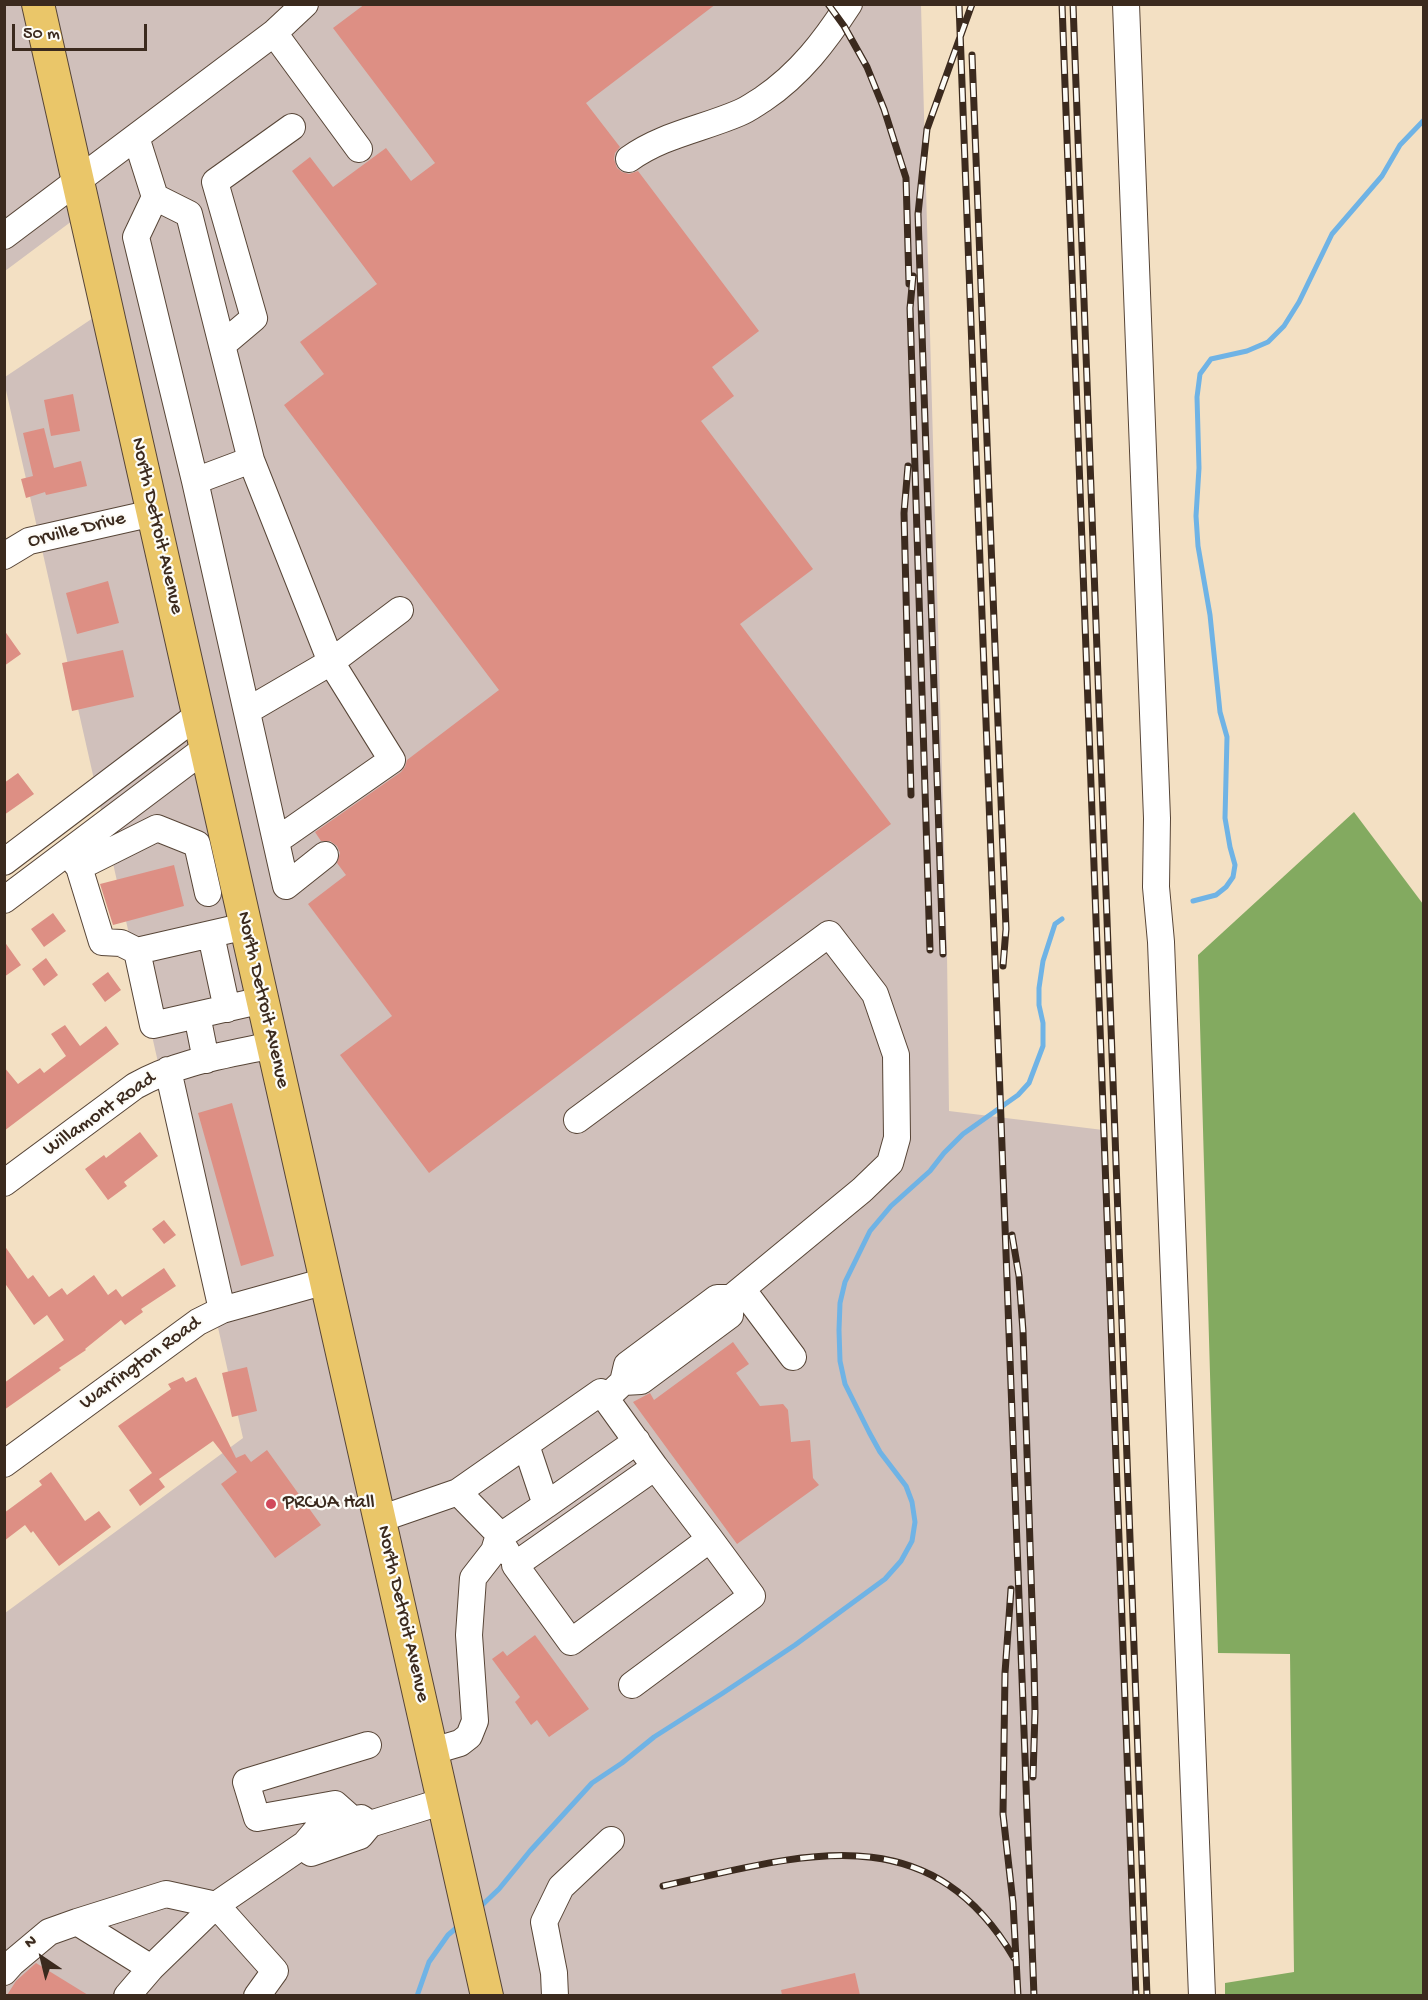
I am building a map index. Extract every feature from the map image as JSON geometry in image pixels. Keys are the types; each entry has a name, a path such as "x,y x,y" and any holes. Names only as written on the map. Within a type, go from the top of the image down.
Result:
{"main road":[{"name":"North Detroit Avenue","path":"38,4 206,748 216,864 246,926 487,1995"}],"street":[{"path":"4,236 274,33 305,4"},
{"path":"629,159 641,150 668,137 742,112 777,90 804,66 825,42 849,4"},
{"path":"1126,4 1156,807 1156,886 1161,942 1202,1995"},
{"path":"274,33 359,149"},
{"path":"222,345 254,318 215,182 292,127"},
{"path":"136,137 155,197 136,237 195,481 286,886 325,855"},
{"path":"155,197 189,214 250,460 331,662 392,760 276,841"},
{"path":"195,481 250,460"},
{"name":"Orville Drive","path":"4,556 29,541 153,513"},
{"path":"247,711 331,662 400,610"},
{"path":"4,862 198,715"},
{"path":"73,860 135,801 206,748"},
{"path":"135,801 157,828 197,844 216,864 208,893"},
{"path":"4,900 73,860 157,828"},
{"path":"73,860 102,942 121,943 137,951 246,926"},
{"path":"380,1519 458,1492 601,1392 641,1382 726,1319 730,1315 737,1294 862,1190 890,1163 897,1138 896,1055 875,994 829,934 577,1120"},
{"path":"211,935 227,1009"},
{"path":"137,951 153,1025 263,1000"},
{"path":"196,1016 206,1060"},
{"name":"Willamont Road","path":"4,1183 135,1086 168,1070 273,1045"},
{"path":"168,1070 222,1310"},
{"name":"Warrington Road","path":"4,1464 198,1322 222,1310 326,1281"},
{"path":"737,1294 793,1357"},
{"path":"615,1390 637,1441 752,1596 632,1685"},
{"path":"433,1751 460,1743 469,1736 475,1720 469,1635 473,1578 494,1551 498,1538 637,1441"},
{"path":"526,1445 546,1504"},
{"path":"515,1565 655,1467"},
{"path":"458,1492 497,1532 498,1538 515,1565 571,1642 710,1539"},
{"path":"368,1745 246,1782 257,1818 335,1804 362,1822 444,1801"},
{"path":"128,1995 151,1968 216,1905 305,1844 311,1853 360,1836 362,1822"},
{"path":"555,1995 554,1973 544,1922 561,1887 611,1840"},
{"path":"4,1972 49,1932 166,1894 216,1905 274,1971 257,1995"},
{"path":"77,1922 151,1968"}],"shaded area":[{"path":"5,5 921,5 947,953 949,1111 1103,1130 1136,1995 5,1995 5,1613 243,1438 5,386 5,377 93,318 72,221 5,271"}],"green space":[{"path":"1354,812 1423,904 1423,1995 1225,1995 1225,1983 1294,1972 1290,1654 1218,1653 1198,955"}],"building":[{"path":"365,4 716,4 586,103 620,147 614,159 617,168 629,174 638,171 759,331 712,367 734,396 701,421 813,569 740,624 891,824 429,1173 340,1055 392,1016 308,904 346,875 337,863 340,853 337,846 330,841 321,841 315,832 401,772 407,760 499,690 284,405 324,374 300,342 377,284 292,171 310,157 333,187 386,148 411,181 435,163 333,28"},
{"path":"73,394 80,431 51,436 44,400"},
{"path":"44,428 54,468 81,461 87,486 46,495 45,492 26,498 21,479 33,476 23,433"},
{"path":"108,581 119,623 77,634 66,593"},
{"path":"4,630 21,654 4,666"},
{"path":"123,650 134,697 72,711 62,663"},
{"path":"18,773 34,794 4,815 4,783"},
{"path":"174,865 184,906 113,925 100,884"},
{"path":"53,913 66,931 44,947 31,929"},
{"path":"4,941 21,965 4,977"},
{"path":"46,958 58,975 44,986 32,969"},
{"path":"108,972 121,990 105,1002 92,984"},
{"path":"65,1025 80,1046 106,1026 119,1044 4,1131 4,1067 18,1084 40,1068 44,1073 66,1056 51,1034"},
{"path":"232,1103 274,1256 241,1266 198,1113"},
{"path":"140,1132 158,1156 124,1182 127,1186 108,1200 85,1169 104,1155 106,1158"},
{"path":"164,1220 176,1235 164,1244 152,1229"},
{"path":"4,1245 28,1279 33,1275 49,1297 62,1288 67,1295 94,1275 108,1295 116,1289 122,1297 164,1268 176,1286 141,1309 143,1312 125,1325 121,1320 86,1350 59,1368 61,1370 4,1410 4,1383 64,1340 47,1315 34,1325 4,1282"},
{"path":"733,1342 749,1364 736,1373 760,1406 783,1404 788,1410 791,1442 810,1440 813,1478 819,1485 737,1544 633,1402 650,1393 654,1400"},
{"path":"247,1367 257,1411 232,1417 222,1373"},
{"path":"183,1377 186,1382 196,1377 236,1458 245,1454 251,1462 267,1450 321,1525 275,1558 221,1484 237,1472 213,1441 159,1479 165,1487 140,1506 129,1490 152,1473 118,1426 171,1389 168,1384"},
{"path":"51,1472 85,1521 99,1511 111,1527 59,1566 33,1531 31,1533 25,1525 4,1541 4,1513 42,1485 39,1481"},
{"path":"535,1635 589,1709 549,1737 537,1720 531,1725 515,1702 520,1697 492,1659 503,1651 507,1656"},
{"path":"36,1963 88,1995 7,1995 16,1981"},
{"path":"855,1973 860,1995 782,1995 781,1990"}],"waterway":[{"path":"1193,901 1216,895 1226,887 1233,877 1235,865 1225,818 1227,737 1220,712 1210,615 1198,546 1197,397 1200,374 1211,359 1247,351 1268,342 1284,326 1299,302 1332,234 1382,176 1400,145 1424,120"},
{"path":"479,1908 499,1889 592,1783 622,1763 654,1737 795,1645 885,1579 901,1561 912,1541 915,1522 912,1502 906,1486 880,1452 845,1384 840,1361 839,1330 840,1303 845,1282 870,1231 891,1206 930,1171 963,1134 1018,1095 1029,1083 1043,1046 1043,1023 1039,1005 1043,961 1055,924 1062,919"},
{"path":"417,1996 429,1962 448,1935 461,1924"}],"railway":[{"path":"828,4 844,26 867,67 884,109 906,178 909,284"},
{"path":"959,4 1034,1996"},
{"path":"943,954 918,214 927,129 972,4"},
{"path":"1062,4 1136,1996"},
{"path":"1073,4 1147,1996"},
{"path":"972,55 1006,929 1003,966"},
{"path":"913,276 910,308 930,950"},
{"path":"908,466 904,513 911,795"},
{"path":"1012,1235 1019,1276 1023,1331 1034,1665 1033,1777"},
{"path":"1011,1589 1005,1673 1003,1814 1013,1903 1018,1996"},
{"path":"663,1886 763,1864 811,1857 857,1856 901,1863 942,1881 980,1912 1014,1958"}],"place":[{"name":"PRCUA Hall","path":"271,1504"}]}
